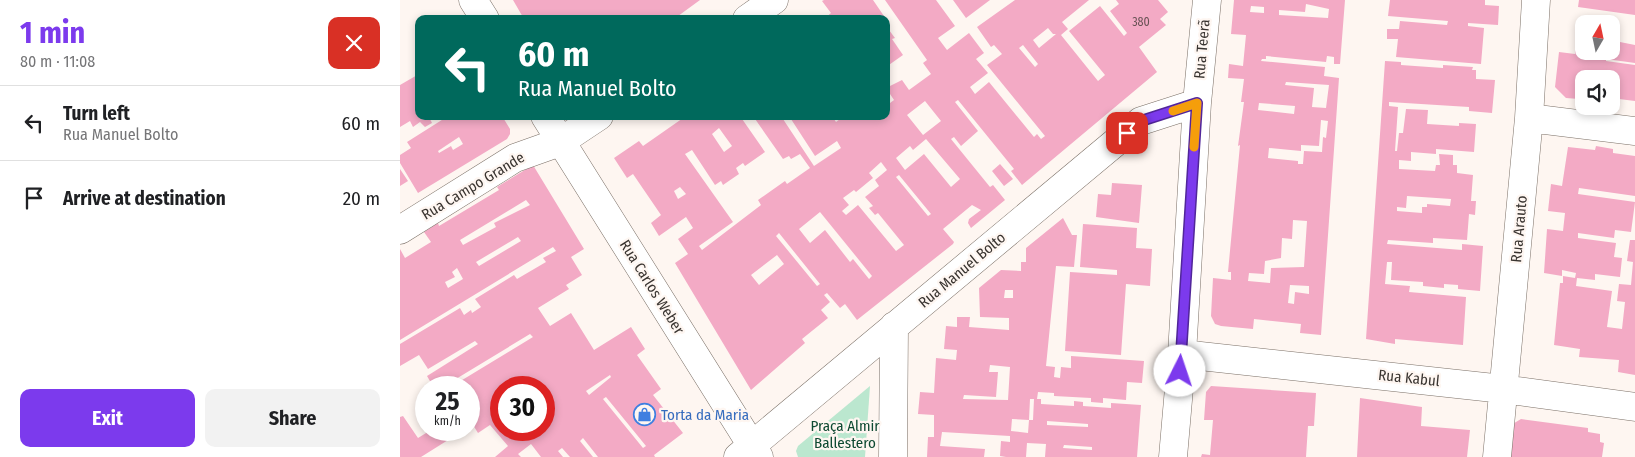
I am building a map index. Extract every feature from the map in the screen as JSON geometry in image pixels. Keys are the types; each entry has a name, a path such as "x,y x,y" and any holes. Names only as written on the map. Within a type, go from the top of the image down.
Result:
{"street":[{"path":"473,0 482,15"},
{"path":"753,15 774,0"},
{"name":"Rua Teerã","path":"1173,457 1182,354 1197,103 1207,0"},
{"name":"Rua Arauto","path":"1497,457 1529,118 1536,0"},
{"name":"Rua Manuel Bolto","path":"750,453 894,326 1141,121 1197,103"},
{"path":"1529,118 1635,131"},
{"name":"Rua Carlos Weber","path":"546,120 750,453"},
{"name":"Rua Campo Grande","path":"400,230 515,158 560,142 593,120"},
{"path":"893,457 894,326"},
{"name":"Rua Kabul","path":"1182,354 1503,389 1635,407"}],"green space":[{"name":"Praça Almir Ballestero","path":"870,386 865,457 798,457 796,451 798,446"}],"building":[{"path":"513,0 700,0 679,15 522,15"},
{"path":"873,0 883,15 829,15 831,13 822,1"},
{"path":"885,0 936,0 955,26 938,38 947,50 969,33 984,53 976,59 988,73 970,87 975,94 989,82 1034,137 1037,134 1041,139 1045,136 987,65 1002,54 994,45 991,47 977,27 1015,0 1089,0 1062,22 1068,29 1061,35 1098,81 1105,75 1069,31 1100,6 1124,36 1127,33 1110,11 1119,4 1116,0 1158,0 1168,12 1160,19 1166,25 1139,47 1157,72 1022,185 1011,171 1014,169 958,100 955,102 978,131 961,146 954,137 951,139 990,187 993,185 1005,200 971,228 968,223 969,219 981,210 972,205 943,229 954,242 953,244 857,320 845,304 840,308 827,293 824,295 830,302 821,310 828,318 802,339 805,343 751,390 675,263 688,254 678,239 693,228 686,217 659,236 651,223 661,215 633,174 627,178 614,158 639,141 643,146 680,120 743,120 765,152 745,166 743,163 736,168 739,174 723,185 721,181 715,185 692,150 685,154 733,222 699,246 702,250 761,205 758,200 785,181 787,184 810,168 800,154 791,159 789,156 783,159 756,120 784,120 814,166 841,148 837,141 815,156 792,120 835,120 836,122 839,120 890,120 890,103 894,100 890,94 890,86 902,80 909,90 931,74 923,63 927,60","holes":["1048,28 1053,34 1056,34 1039,48 1033,40","1023,45 1038,64 1035,67 1019,48","925,101 941,121 923,135 907,115","719,128 732,146 724,152 712,134","926,139 960,179 951,187 924,154 905,170 896,158 910,146 913,150","881,162 887,170 875,180 879,186 865,197 873,206 869,208 875,215 878,213 904,245 896,251 858,205 846,215 842,211 849,205 843,198 854,190 856,192 873,178 869,173","899,175 931,214 928,216 896,177","680,187 686,194 678,199 674,191","820,212 872,276 869,279 853,259 850,262 825,230 810,243 799,229","779,233 820,284 817,286 776,236","777,255 784,264 759,285 751,275"]},
{"path":"953,0 990,0 966,18"},
{"path":"1234,0 1345,0 1340,64 1334,64 1334,57 1327,56 1326,62 1266,56 1266,59 1261,61 1325,67 1324,76 1339,78 1321,335 1300,333 1301,324 1254,319 1253,329 1221,326 1215,324 1211,316 1213,278 1231,280 1231,272 1228,272 1240,145 1238,146 1244,102 1241,102 1244,79 1228,78 1229,64 1243,66 1246,35 1231,34","holes":["1306,4 1329,9 1328,18 1279,15 1279,10 1305,12","1251,6 1264,7 1264,13 1250,12","1286,82 1329,85 1326,108 1312,107 1314,88 1285,85","1259,103 1295,106 1294,114 1258,110","1321,120 1328,121 1326,138 1323,137 1322,152 1304,151 1303,164 1298,164 1298,161 1268,158 1269,148 1301,151 1301,145 1319,146","1293,220 1307,221 1304,267 1271,268 1270,283 1248,281 1249,273 1264,274 1265,261 1281,258 1282,238 1292,239","1290,285 1309,286 1309,294 1295,292 1294,304 1288,303"]},
{"path":"1390,0 1485,0 1485,5 1499,6 1498,25 1468,23 1468,26 1484,28 1481,64 1396,57 1398,39 1387,39 1387,29 1399,29 1400,21 1447,25 1448,21 1388,16"},
{"path":"1579,0 1635,0 1635,15 1578,7"},
{"path":"890,31 895,38 892,39 903,55 890,64"},
{"path":"1620,42 1635,45 1635,63 1613,60 1620,60"},
{"path":"1559,52 1575,54 1575,60 1606,60 1635,65 1635,101 1620,99 1620,70 1575,70 1575,99 1566,98 1555,87"},
{"path":"1385,61 1401,62 1401,65 1443,68 1443,65 1473,67 1472,70 1476,70 1476,79 1495,80 1492,113 1469,111 1469,107 1389,102 1389,106 1398,107 1395,151 1397,151 1399,133 1403,133 1406,109 1428,110 1427,124 1459,126 1459,123 1476,124 1474,152 1436,149 1436,154 1411,152 1411,161 1399,160 1399,169 1435,171 1436,165 1440,165 1439,154 1453,155 1453,165 1457,165 1457,173 1473,175 1471,201 1476,201 1475,215 1469,214 1467,240 1433,238 1433,243 1388,240 1387,244 1462,250 1462,244 1483,246 1480,291 1458,289 1458,285 1444,284 1444,288 1423,286 1423,282 1391,280 1392,262 1387,262 1385,284 1410,286 1409,292 1466,297 1463,345 1395,339 1395,344 1366,339","holes":["1407,196 1451,199 1450,206 1427,204 1427,207 1422,207 1422,213 1397,211 1397,207 1406,208"]},
{"path":"415,76 415,120 430,120 432,123 425,127 420,122 413,127 410,121 400,127 400,85"},
{"path":"442,120 504,120 510,129 507,139 418,193 400,163 400,155 411,148 407,142","holes":["459,137 463,144 453,150 451,146 439,153 438,151"]},
{"path":"1596,146 1613,149 1613,153 1635,156 1635,196 1579,188 1578,194 1635,202 1631,232 1615,230 1614,238 1578,233 1578,238 1616,243 1614,257 1622,258 1620,277 1595,274 1595,280 1577,278 1576,286 1612,291 1607,327 1622,329 1625,302 1617,301 1619,284 1631,285 1633,262 1627,261 1630,240 1635,240 1635,375 1618,372 1619,360 1579,357 1580,349 1554,345 1560,283 1563,283 1563,276 1575,278 1576,273 1562,270 1562,276 1544,273 1547,229 1563,231 1565,213 1548,211 1551,184 1562,186 1568,147 1595,150"},
{"path":"1000,164 1013,179 1004,186 992,171"},
{"path":"533,165 584,249 571,257 582,275 566,285 569,289 538,308 550,326 571,313 594,350 631,327 645,349 637,355 661,389 653,395 683,433 654,455 655,457 598,457 583,438 580,441 593,457 570,457 562,448 558,451 563,457 541,457 531,444 518,454 521,457 495,457 508,446 504,441 555,441 555,376 490,376 490,425 480,432 480,376 469,376 533,337 530,334 461,376 427,376 478,344 475,341 428,369 419,355 400,366 400,344 460,308 464,315 471,310 472,313 481,307 475,299 514,275 517,279 546,262 543,258 556,251 553,247 400,340 400,249 405,258 431,242 424,232 438,223 439,226 499,190 497,187","holes":["526,200 530,205 494,223 496,227 463,245 460,240","518,237 521,241 479,266 476,262","457,268 463,279 448,288 445,282 455,277 452,272","610,375 611,377 589,395 586,391","606,397 646,446 643,448 603,399"]},
{"path":"400,169 408,181 400,186"},
{"path":"1112,183 1142,185 1139,223 1096,217 1098,194 1111,195"},
{"path":"1063,218 1072,235 1077,235 1074,267 1056,266 1046,366 1055,367 1054,377 1060,378 1061,367 1071,368 1071,356 1144,361 1142,383 1127,382 1126,400 1103,398 1103,403 1091,402 1091,398 1054,396 1054,393 1038,392 1037,399 1041,399 1041,404 1074,406 1074,401 1083,402 1083,406 1111,408 1111,403 1141,405 1137,457 1045,457 1046,444 1027,443 1026,457 1006,457 1000,456 1001,441 1010,442 1010,436 942,432 940,446 985,449 984,457 927,457 928,437 934,437 934,415 918,414 920,392 934,393 936,358 956,360 957,350 944,349 946,326 957,327 957,317 970,317 969,327 1009,330 1009,318 980,317 979,288 1001,270 1021,271 1021,262 1026,262 1026,248","holes":["1005,290 1013,290 1013,298 1004,298","990,365 1010,367 1008,400 963,399 964,395 996,397 998,372 989,372","1030,399 1034,399 1033,420 1029,420","1012,419 1029,420 1028,433 1011,431","1047,421 1088,424 1088,427 1047,425","1064,445 1092,447 1092,450 1063,448"]},
{"path":"1083,224 1137,228 1136,248 1152,249 1150,286 1126,284 1121,355 1065,351 1070,272 1117,275 1117,270 1080,267"},
{"path":"1211,386 1316,393 1314,426 1308,426 1306,457 1201,457 1202,454 1210,455 1213,420 1204,420 1206,392"},
{"path":"1360,398 1422,407 1421,426 1470,430 1467,457 1357,457"},
{"path":"403,416 415,434 415,441 446,441 421,457 400,457 400,417"},
{"path":"1521,419 1588,428 1588,432 1600,434 1600,442 1604,443 1602,457 1508,457 1511,425"}],"slow traffic":[{"path":"1173,111 1197,103 1194,147"}],"place":[{"name":"Torta da Maria","path":"645,415"}],"route":[{"path":"1127,133 1141,121 1197,103 1180,371"}]}
